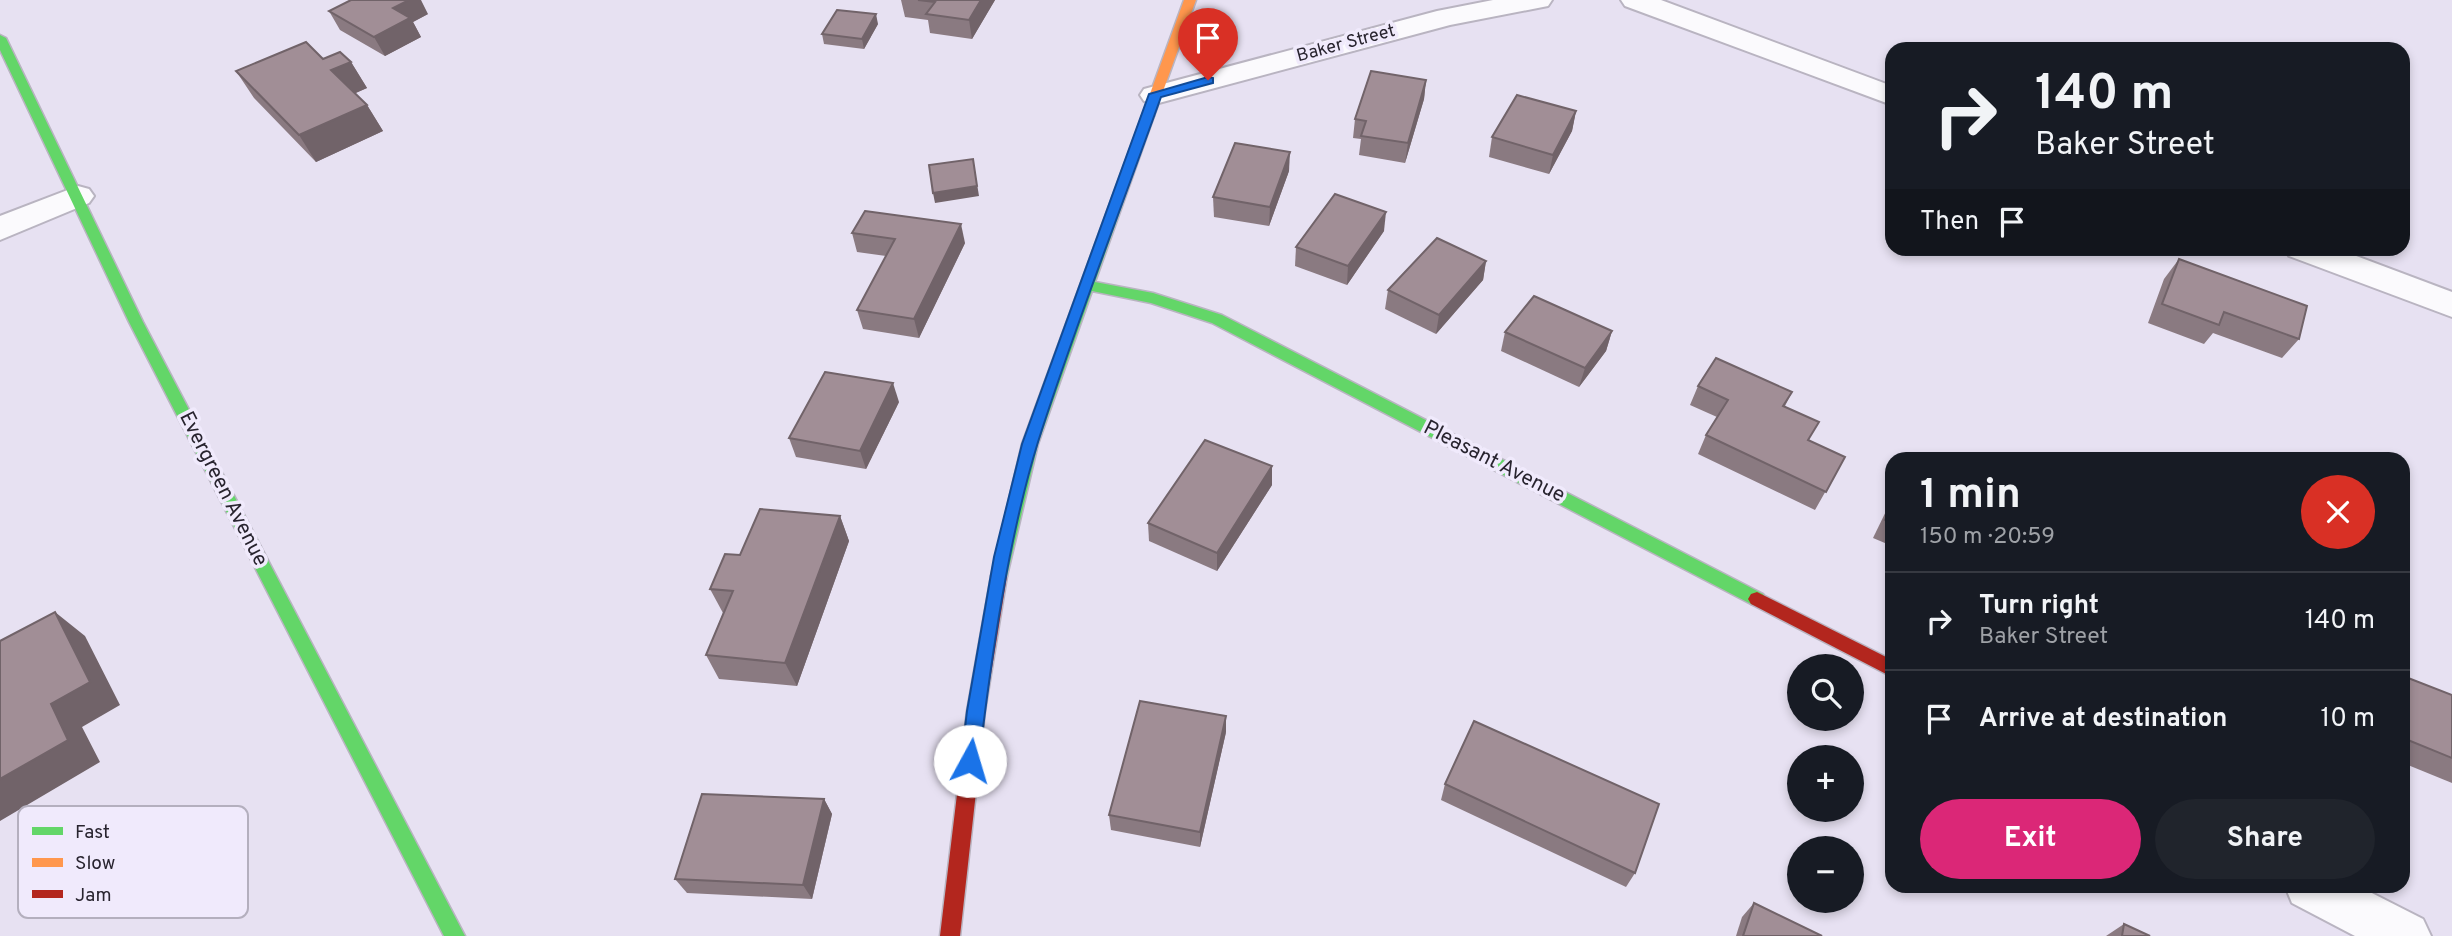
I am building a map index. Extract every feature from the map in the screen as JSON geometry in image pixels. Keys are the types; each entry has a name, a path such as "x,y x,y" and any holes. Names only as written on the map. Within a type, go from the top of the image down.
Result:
{"street":[{"path":"950,936 976,711 1002,557 1030,444 1189,0"},
{"path":"1447,17 1472,0"},
{"name":"Baker Street","path":"1155,94 1447,17 1538,0"},
{"path":"1635,0 1885,93"},
{"name":"Evergreen Avenue","path":"0,38 78,196 136,322 455,936"},
{"path":"0,229 78,196"},
{"path":"2322,256 2452,305"},
{"name":"Pleasant Avenue","path":"1086,285 1128,291 1185,305 1217,319 1885,665"},
{"path":"2323,893 2406,936"}],"building":[{"path":"351,0 409,0 393,8 410,18 374,37 329,11"},
{"path":"918,0 981,0 969,20 926,14 935,2"},
{"path":"837,10 876,14 862,39 822,34"},
{"path":"306,42 323,59 340,52 351,62 331,70 367,105 299,135 236,71"},
{"path":"1371,71 1426,80 1408,143 1361,136 1366,121 1355,119"},
{"path":"1517,95 1576,111 1553,155 1492,137"},
{"path":"1235,143 1290,152 1270,207 1213,197"},
{"path":"973,159 977,186 933,193 929,165"},
{"path":"1335,194 1386,212 1348,266 1296,247"},
{"path":"865,211 961,224 914,319 857,310 895,239 852,233"},
{"path":"1437,238 1486,261 1439,315 1388,290"},
{"path":"2179,259 2307,306 2299,339 2224,312 2219,325 2162,304"},
{"path":"1534,296 1612,331 1585,368 1505,332"},
{"path":"1716,358 1792,392 1783,406 1819,422 1808,440 1845,457 1826,492 1706,435 1728,400 1698,386"},
{"path":"825,372 893,383 860,451 789,438"},
{"path":"1205,440 1272,466 1217,553 1148,523"},
{"path":"760,509 840,516 785,663 706,655 733,591 710,589 725,554 740,555"},
{"path":"55,612 90,682 51,704 68,740 0,779 0,641"},
{"path":"2410,679 2452,695 2452,758 2410,741"},
{"path":"1140,701 1226,716 1200,832 1109,815"},
{"path":"1474,721 1659,804 1635,873 1445,784"},
{"path":"702,794 824,799 803,885 675,879"},
{"path":"1754,903 1822,936 1743,936"},
{"path":"2124,924 2150,936 2122,936"}],"traffic: fast":[{"path":"0,38 136,322 455,936"},
{"path":"999,576 1030,444 1148,116"},
{"path":"1086,285 1153,298 1217,319 1757,599"}],"traffic: slow":[{"path":"1148,116 1190,0"}],"traffic: jam":[{"path":"950,936 976,711 999,576"},
{"path":"1757,599 1885,665"}],"route":[{"path":"970,761 1002,557 1030,444 1155,94 1208,80"}]}
